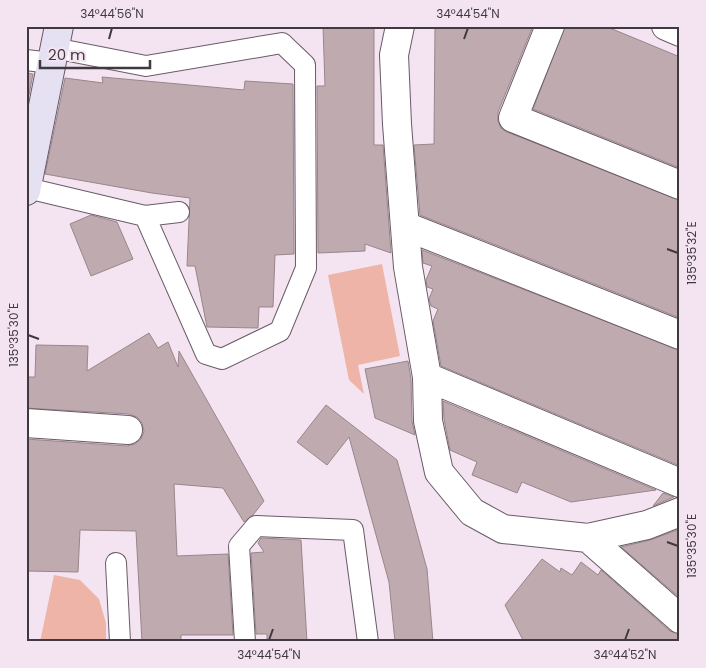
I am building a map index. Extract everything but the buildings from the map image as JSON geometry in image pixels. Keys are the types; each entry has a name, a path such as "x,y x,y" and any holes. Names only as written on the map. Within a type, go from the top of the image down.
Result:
{"street":[{"path":"400,26 394,55 408,267 427,377 428,421 439,472 472,512 503,529 588,538 647,525 680,512"},
{"path":"550,26 514,118 680,185"},
{"path":"666,26 680,32"},
{"path":"27,190 48,50"},
{"path":"405,226 680,335"},
{"path":"427,377 680,483"},
{"path":"26,423 128,430"},
{"path":"588,538 680,619"}],"lane":[{"path":"48,50 146,66 282,42 305,65 306,268 280,332 222,359 206,354 145,216"},
{"path":"27,190 145,216 179,212"},
{"path":"245,642 239,546 256,526 353,530 368,642"},
{"path":"116,563 120,642"}],"shaded area":[{"path":"382,264 400,356 358,365 364,394 349,380 328,275"},
{"path":"54,575 80,580 99,599 106,623 106,642 40,642"}]}
